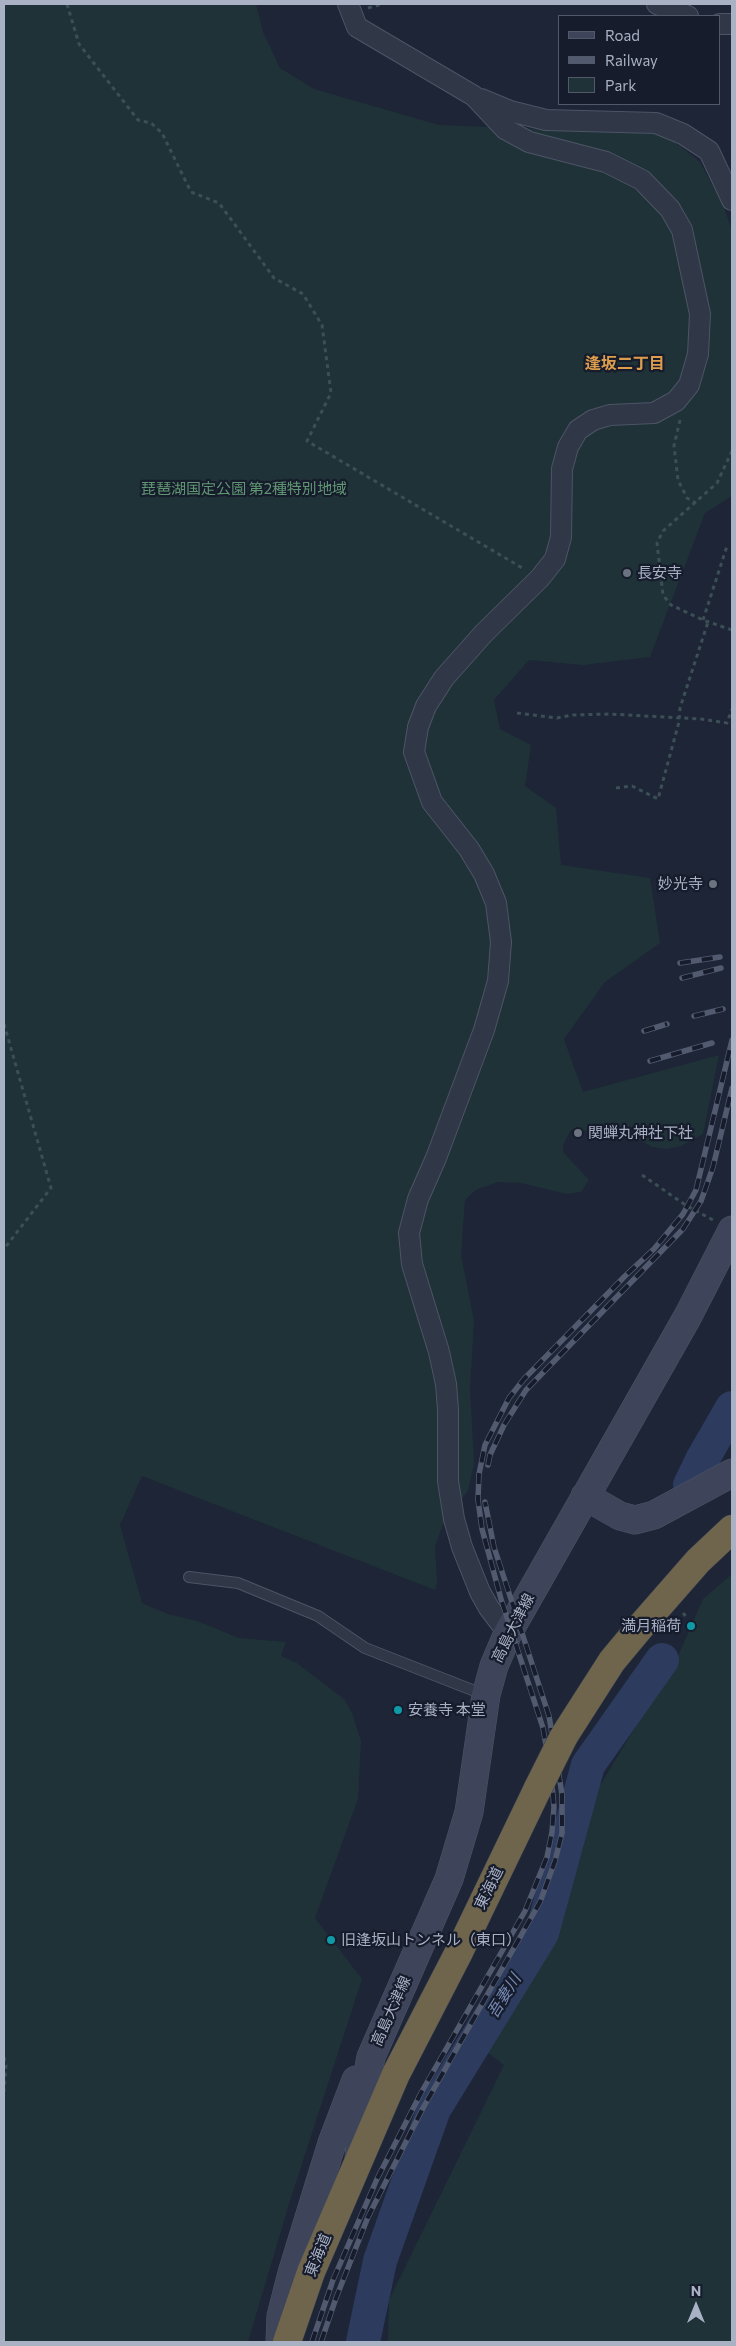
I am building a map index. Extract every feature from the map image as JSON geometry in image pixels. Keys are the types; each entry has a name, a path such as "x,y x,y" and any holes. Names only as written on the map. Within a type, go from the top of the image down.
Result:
{"highway":[{"name":"東海道","path":"287,2342 311,2272 396,2074 459,1952 564,1736 612,1662 642,1625 698,1561 732,1529"}],"main road":[{"name":"高島大津線","path":"371,2057 449,1879 459,1848 474,1787 486,1695 494,1666 508,1634 683,1324 723,1225"},
{"path":"585,1496 620,1516 635,1520 654,1515 732,1473"},
{"path":"359,2158 362,2109 371,2057"},
{"path":"280,2342 284,2307 332,2143 361,2068 371,2057"}],"street":[{"path":"348,4 357,27 474,96 510,111 546,120 656,123 683,134 709,151 732,200"},
{"path":"657,4 685,15"},
{"path":"474,96 505,129 529,142 606,162 642,180 670,209 682,230 700,314 698,354 689,385 676,401 654,413 610,416 593,420 578,430 568,447 562,469 561,537 555,559 540,578 484,633 444,678 426,706 418,727 414,752 432,802 469,850 484,874 496,903 500,942 498,981 484,1030 436,1158 418,1199 409,1233 412,1264 440,1352 446,1384 448,1481 454,1519 462,1547 480,1592 508,1634"}],"lane":[{"path":"189,1578 238,1583 318,1616 365,1648 486,1695"}],"path":[{"path":"67,4 79,44 138,120 151,123 162,133 191,192 219,203 274,278 303,294 322,325 331,393 307,441 540,578"},
{"path":"676,401 682,409 674,446 678,480 687,498 696,502"},
{"path":"732,450 717,483 663,532 657,543 663,595 670,605 703,620 732,630"},
{"path":"703,620 727,546"},
{"path":"616,788 632,786 658,799 680,708 708,622"},
{"path":"516,713 557,718 573,715 592,716 609,714 728,723 732,709"},
{"path":"4,1024 50,1188 4,1249"},
{"path":"642,1175 687,1206 723,1225"},
{"path":"4,2057 6,2065 4,2092"}],"green space":[{"name":"琵琶湖国定公園 第2種特別地域","path":"4,4 256,4 263,32 280,68 314,89 439,125 665,134 700,162 723,205 732,230 732,496 705,513 650,657 583,665 529,660 494,700 500,729 531,745 525,786 556,808 561,865 650,878 660,943 605,982 564,1039 583,1092 719,1055 703,1134 681,1146 667,1149 652,1147 625,1132 571,1130 563,1145 563,1152 589,1180 581,1192 566,1194 521,1183 498,1182 476,1190 465,1200 461,1255 474,1321 470,1389 474,1463 468,1491 444,1522 435,1546 437,1583 435,1590 142,1476 120,1525 142,1603 168,1614 197,1621 239,1638 286,1642 281,1656 297,1663 345,1700 352,1713 361,1741 358,1799 315,1918 362,1979 289,2204 248,2342 4,2342"},
{"path":"732,1574 732,2342 388,2342 389,2300 504,2065 487,2052 553,1945 592,1799 678,1656 703,1599"}],"waterway":[{"name":"吾妻川","path":"690,1485 732,1408"},
{"name":"吾妻川","path":"363,2342 380,2261 434,2109 542,1933 588,1765 662,1660"}],"railway":[{"path":"680,963 720,957"},
{"path":"682,978 721,968"},
{"path":"694,1016 723,1009"},
{"path":"644,1031 667,1024"},
{"path":"312,2342 333,2280 377,2179 421,2093 525,1911 547,1857 552,1832 554,1807 551,1774 543,1728 501,1599 482,1529 478,1500 479,1474 485,1445 509,1398 524,1379 654,1249 683,1214 696,1190 732,1040"},
{"path":"650,1061 712,1043"},
{"path":"488,1465 490,1455 504,1425 526,1390 683,1229 701,1201 713,1167 732,1088"},
{"path":"321,2342 368,2217 423,2108 540,1902 555,1861 562,1833 562,1794 549,1716 494,1547 485,1502"}],"place":[{"name":"長安寺","path":"627,573"},
{"name":"妙光寺","path":"713,884"},
{"name":"関蝉丸神社下社","path":"578,1133"},
{"name":"満月稲荷","path":"691,1626"},
{"name":"安養寺 本堂","path":"398,1710"},
{"name":"旧逢坂山トンネル（東口）","path":"331,1940"}],"district":[{"name":"逢坂二丁目","path":"625,364"}]}
